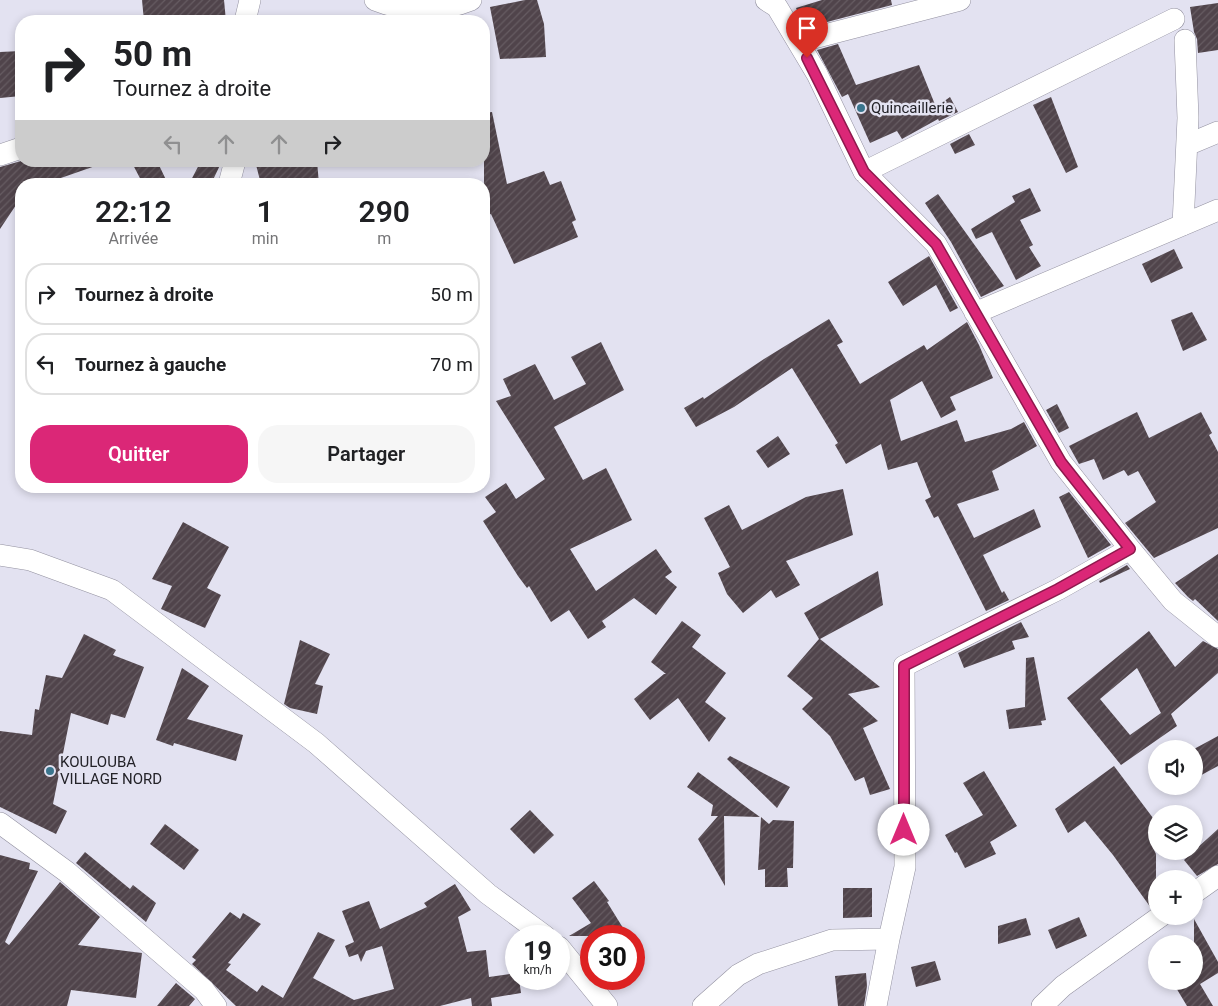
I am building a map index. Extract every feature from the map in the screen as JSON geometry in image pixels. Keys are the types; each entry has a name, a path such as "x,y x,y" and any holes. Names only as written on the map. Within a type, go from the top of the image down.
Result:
{"street":[{"path":"246,15 250,0"},
{"path":"375,0 424,12 452,8 471,0"},
{"path":"766,0 777,7 817,74 864,172 936,244 1061,462 1173,601 1218,637"},
{"path":"798,42 960,0"},
{"path":"864,172 1174,19"},
{"path":"1183,224 1186,145 1185,40"},
{"path":"1186,145 1218,132"},
{"path":"0,155 15,150"},
{"path":"975,313 1218,210"},
{"path":"876,1006 905,867 904,666 1058,589 1130,549"},
{"path":"0,554 30,560 112,590 316,743 488,894 530,925"},
{"path":"0,823 67,872 204,990 216,1006"},
{"path":"1203,887 1218,876"},
{"path":"1042,1006 1063,986 1148,925"},
{"path":"703,1006 738,976 758,964 832,940 889,939"},
{"path":"570,960 607,1006"}],"building":[{"path":"142,0 224,0 225,15 143,15"},
{"path":"525,0 537,0 544,24 546,57 500,59 490,7"},
{"path":"822,0 891,0 892,5 804,28 796,8"},
{"path":"1218,3 1218,50 1198,53 1190,7"},
{"path":"838,44 856,85 919,65 936,107 950,97 958,112 939,121 938,119 902,139 897,131 870,143 848,94 842,97 817,50"},
{"path":"15,51 15,97 0,98 0,52"},
{"path":"1051,97 1078,167 1066,173 1033,105"},
{"path":"490,112 492,112 507,184 544,171 550,185 561,181 576,220 572,222 578,237 514,264 490,214 490,178 484,178 484,167 490,167"},
{"path":"969,134 975,145 955,154 950,144"},
{"path":"15,163 15,167 92,167 61,178 15,178 15,206 0,229 0,167"},
{"path":"134,167 160,167 165,178 140,178"},
{"path":"198,167 219,167 214,178 192,178"},
{"path":"257,167 318,167 318,178 259,178"},
{"path":"1030,188 1041,211 1020,220 1033,245 1029,247 1041,266 1016,280 992,232 976,239 971,229 1015,202 1012,196"},
{"path":"938,194 1004,286 981,297 951,242 925,203"},
{"path":"1174,249 1183,268 1151,283 1142,264"},
{"path":"929,256 958,308 950,312 936,285 903,306 888,282"},
{"path":"1192,312 1207,340 1183,351 1171,320"},
{"path":"829,319 843,342 837,345 860,384 924,345 927,350 967,322 993,378 950,397 956,410 941,418 922,381 890,400 901,441 957,420 965,442 1011,429 1024,422 1037,446 992,471 999,490 957,504 974,538 1034,509 1041,527 983,555 1002,593 1004,591 1009,600 986,611 938,516 934,518 925,500 931,497 917,462 888,470 881,444 846,464 835,445 838,443 792,368 734,407 696,427 684,408 703,397 704,399"},
{"path":"601,342 624,390 554,427 583,480 606,468 632,520 570,549 596,591 656,549 672,572 665,577 677,587 656,615 634,598 602,621 606,627 588,639 569,610 551,622 529,586 527,588 518,576 483,521 496,512 485,497 506,483 516,499 545,479 496,401 511,396 503,379 535,364 554,400 586,384 571,357"},
{"path":"1057,404 1069,428 1059,433 1046,410"},
{"path":"1137,412 1149,438 1201,412 1212,433 1209,435 1218,452 1218,528 1154,558 1125,523 1156,502 1138,471 1128,476 1124,470 1103,480 1094,459 1079,464 1069,446"},
{"path":"778,436 790,454 768,468 756,451"},
{"path":"843,489 853,535 786,561 800,585 776,598 771,590 743,613 727,594 718,573 730,567 704,518 729,505 742,530 806,497"},
{"path":"1069,492 1111,545 1088,558 1059,497"},
{"path":"183,522 229,547 207,588 221,595 205,628 161,609 172,586 152,579"},
{"path":"1218,554 1218,621 1195,599 1193,601 1188,597 1175,583"},
{"path":"1127,565 1130,569 1100,583 1099,581"},
{"path":"878,571 883,605 820,639 880,687 848,694 878,721 863,728 890,789 870,795 864,777 855,781 830,736 802,709 813,698 787,676 819,639 804,613"},
{"path":"682,621 701,635 692,647 726,673 705,702 726,718 709,742 678,698 650,720 634,699 666,674 651,662"},
{"path":"1021,622 1029,637 1012,641 1015,649 964,668 958,653"},
{"path":"1149,631 1175,667 1203,641 1218,649 1218,673 1171,714 1177,726 1157,740 1148,740 1148,746 1121,765 1067,698","holes":["1137,668 1161,713 1130,735 1100,699"]},
{"path":"84,634 116,650 113,655 144,667 125,718 111,714 108,725 71,713 53,804 67,811 56,834 0,807 0,731 32,735 35,709 39,710 46,675 62,678"},
{"path":"300,640 330,654 315,684 323,686 317,714 290,708 284,704"},
{"path":"1034,657 1046,720 1041,721 1042,725 1009,729 1006,710 1025,707 1026,658"},
{"path":"182,668 209,686 187,719 243,735 236,761 174,743 173,746 156,740"},
{"path":"1218,736 1218,766 1203,774 1203,744"},
{"path":"730,756 790,787 777,808 727,759"},
{"path":"1114,766 1148,811 1148,860 1156,860 1156,870 1148,870 1148,904 1113,855 1085,821 1068,833 1055,809"},
{"path":"984,771 1017,826 990,842 996,854 965,868 945,835 983,815 963,783"},
{"path":"698,772 760,817 724,816 725,886 698,839 718,816 711,816 713,805 687,787"},
{"path":"530,810 554,835 534,854 510,829"},
{"path":"761,817 769,824 773,820 794,821 793,868 787,868 788,887 765,887 765,869 758,870"},
{"path":"165,824 199,850 184,870 150,844"},
{"path":"1218,829 1218,864 1203,873 1203,870 1192,870 1184,860 1203,860 1203,843"},
{"path":"85,852 130,889 133,885 156,903 146,922 76,863"},
{"path":"0,855 30,863 29,869 38,871 5,942 9,945 60,882 100,917 78,945 142,953 136,998 71,990 67,1006 0,1006"},
{"path":"594,881 609,901 607,902 621,925 588,925 591,923 572,898"},
{"path":"455,884 471,910 458,917 467,952 486,950 489,977 505,975 505,990 521,990 521,993 491,998 492,1006 472,1006 471,998 440,1006 236,1006 192,964 196,960 192,957 230,912 240,919 243,913 261,924 228,963 231,964 226,970 257,992 262,985 283,998 318,932 335,940 313,978 354,1000 394,989 382,946 366,951 361,962 358,954 349,957 345,946 354,942 342,911 369,901 380,929 427,907 424,903"},
{"path":"843,888 872,888 872,917 843,918"},
{"path":"1079,917 1087,936 1056,949 1048,930"},
{"path":"1026,918 1031,935 998,944 998,926"},
{"path":"1194,925 1197,925 1203,935 1194,935"},
{"path":"580,930 580,936 570,935"},
{"path":"1203,935 1218,962 1218,973 1203,982"},
{"path":"935,961 941,980 916,987 911,967"},
{"path":"866,973 867,986 864,1006 838,1006 835,976"},
{"path":"176,983 195,999 189,1006 157,1006"},
{"path":"1203,989 1213,1006 1187,1006 1177,990"}],"place":[{"name":"Quincaillerie","path":"861,108"},
{"name":"KOULOUBA VILLAGE NORD","path":"50,771"}],"route":[{"path":"807,58 817,74 864,172 936,244 1061,462 1130,549 1058,589 904,666 904,830"}]}
